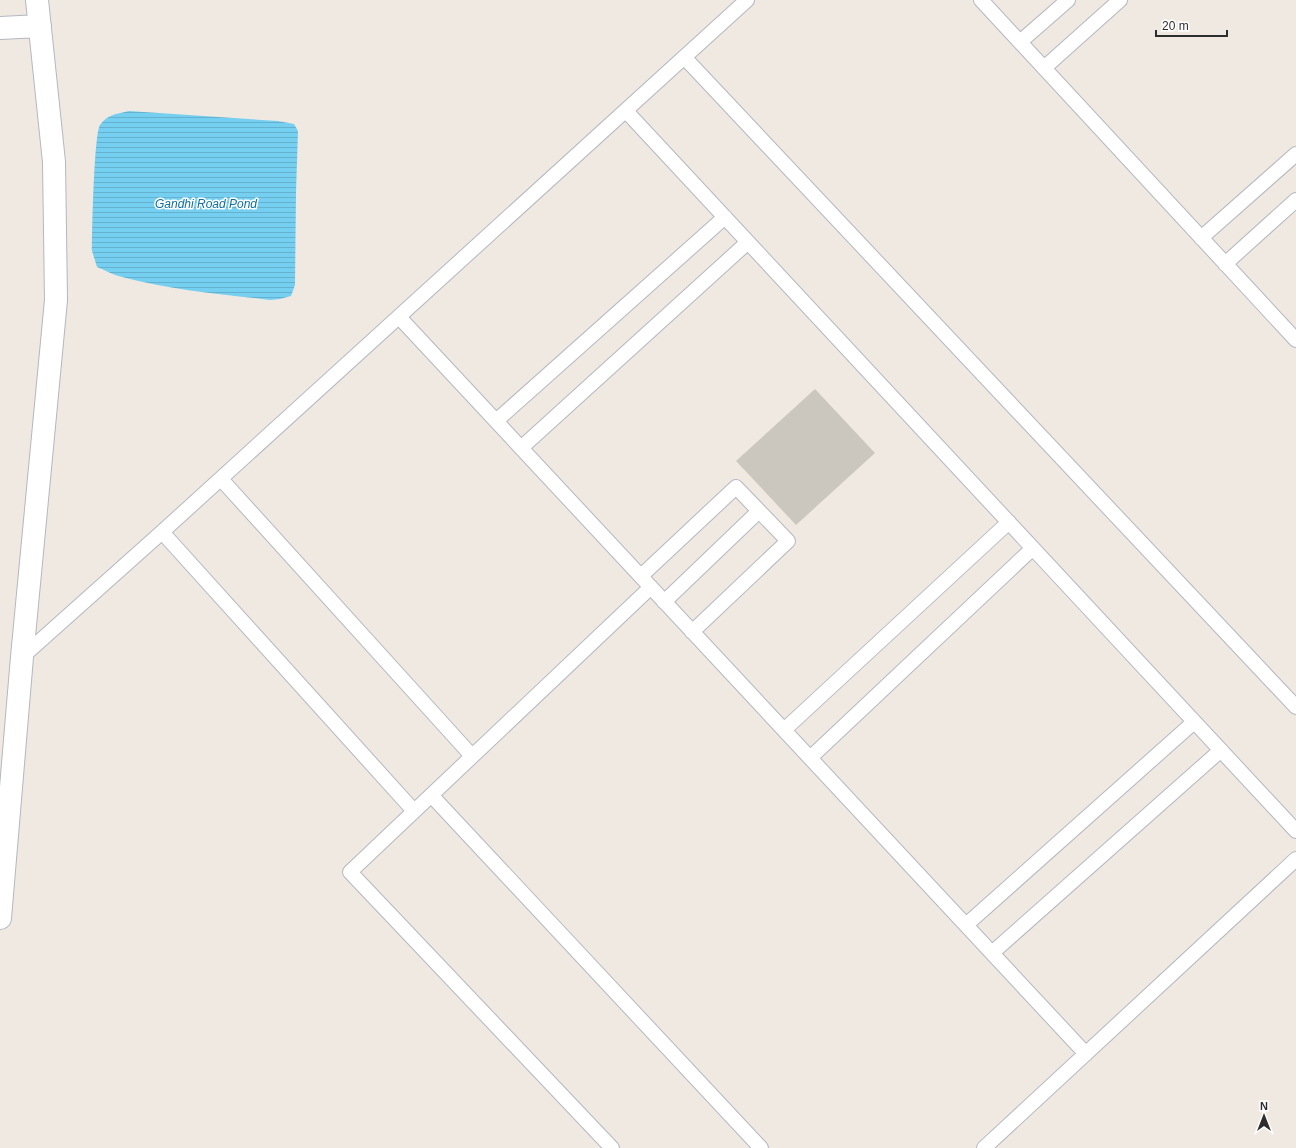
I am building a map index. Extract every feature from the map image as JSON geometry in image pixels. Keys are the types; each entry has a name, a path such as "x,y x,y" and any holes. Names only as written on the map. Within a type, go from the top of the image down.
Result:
{"street":[{"path":"0,918 22,657 56,300 54,162 37,0"},
{"path":"0,28 40,26"}],"lane":[{"path":"22,657 221,479 747,0"},
{"path":"981,0 1296,340"},
{"path":"1020,42 1068,0"},
{"path":"1044,68 1120,0"},
{"path":"684,57 1296,708"},
{"path":"626,110 1296,832"},
{"path":"1201,238 1296,154"},
{"path":"1225,264 1296,200"},
{"path":"496,421 725,217"},
{"path":"521,448 748,242"},
{"path":"399,317 1086,1054"},
{"path":"221,479 472,756"},
{"path":"641,576 736,487 788,541 692,632"},
{"path":"664,602 759,511"},
{"path":"784,730 1009,522"},
{"path":"162,532 414,811"},
{"path":"810,758 1033,548"},
{"path":"612,1148 350,872 650,587"},
{"path":"966,925 1194,722"},
{"path":"992,953 1221,750"},
{"path":"431,795 761,1148"},
{"path":"984,1148 1296,859"}],"water":[{"name":"Gandhi Road Pond","path":"129,111 278,121 294,124 298,131 295,285 291,296 270,300 214,294 140,281 112,274 97,267 92,251 94,185 98,132 103,121 113,115"}],"building":[{"path":"815,389 875,453 796,525 736,461"}]}
